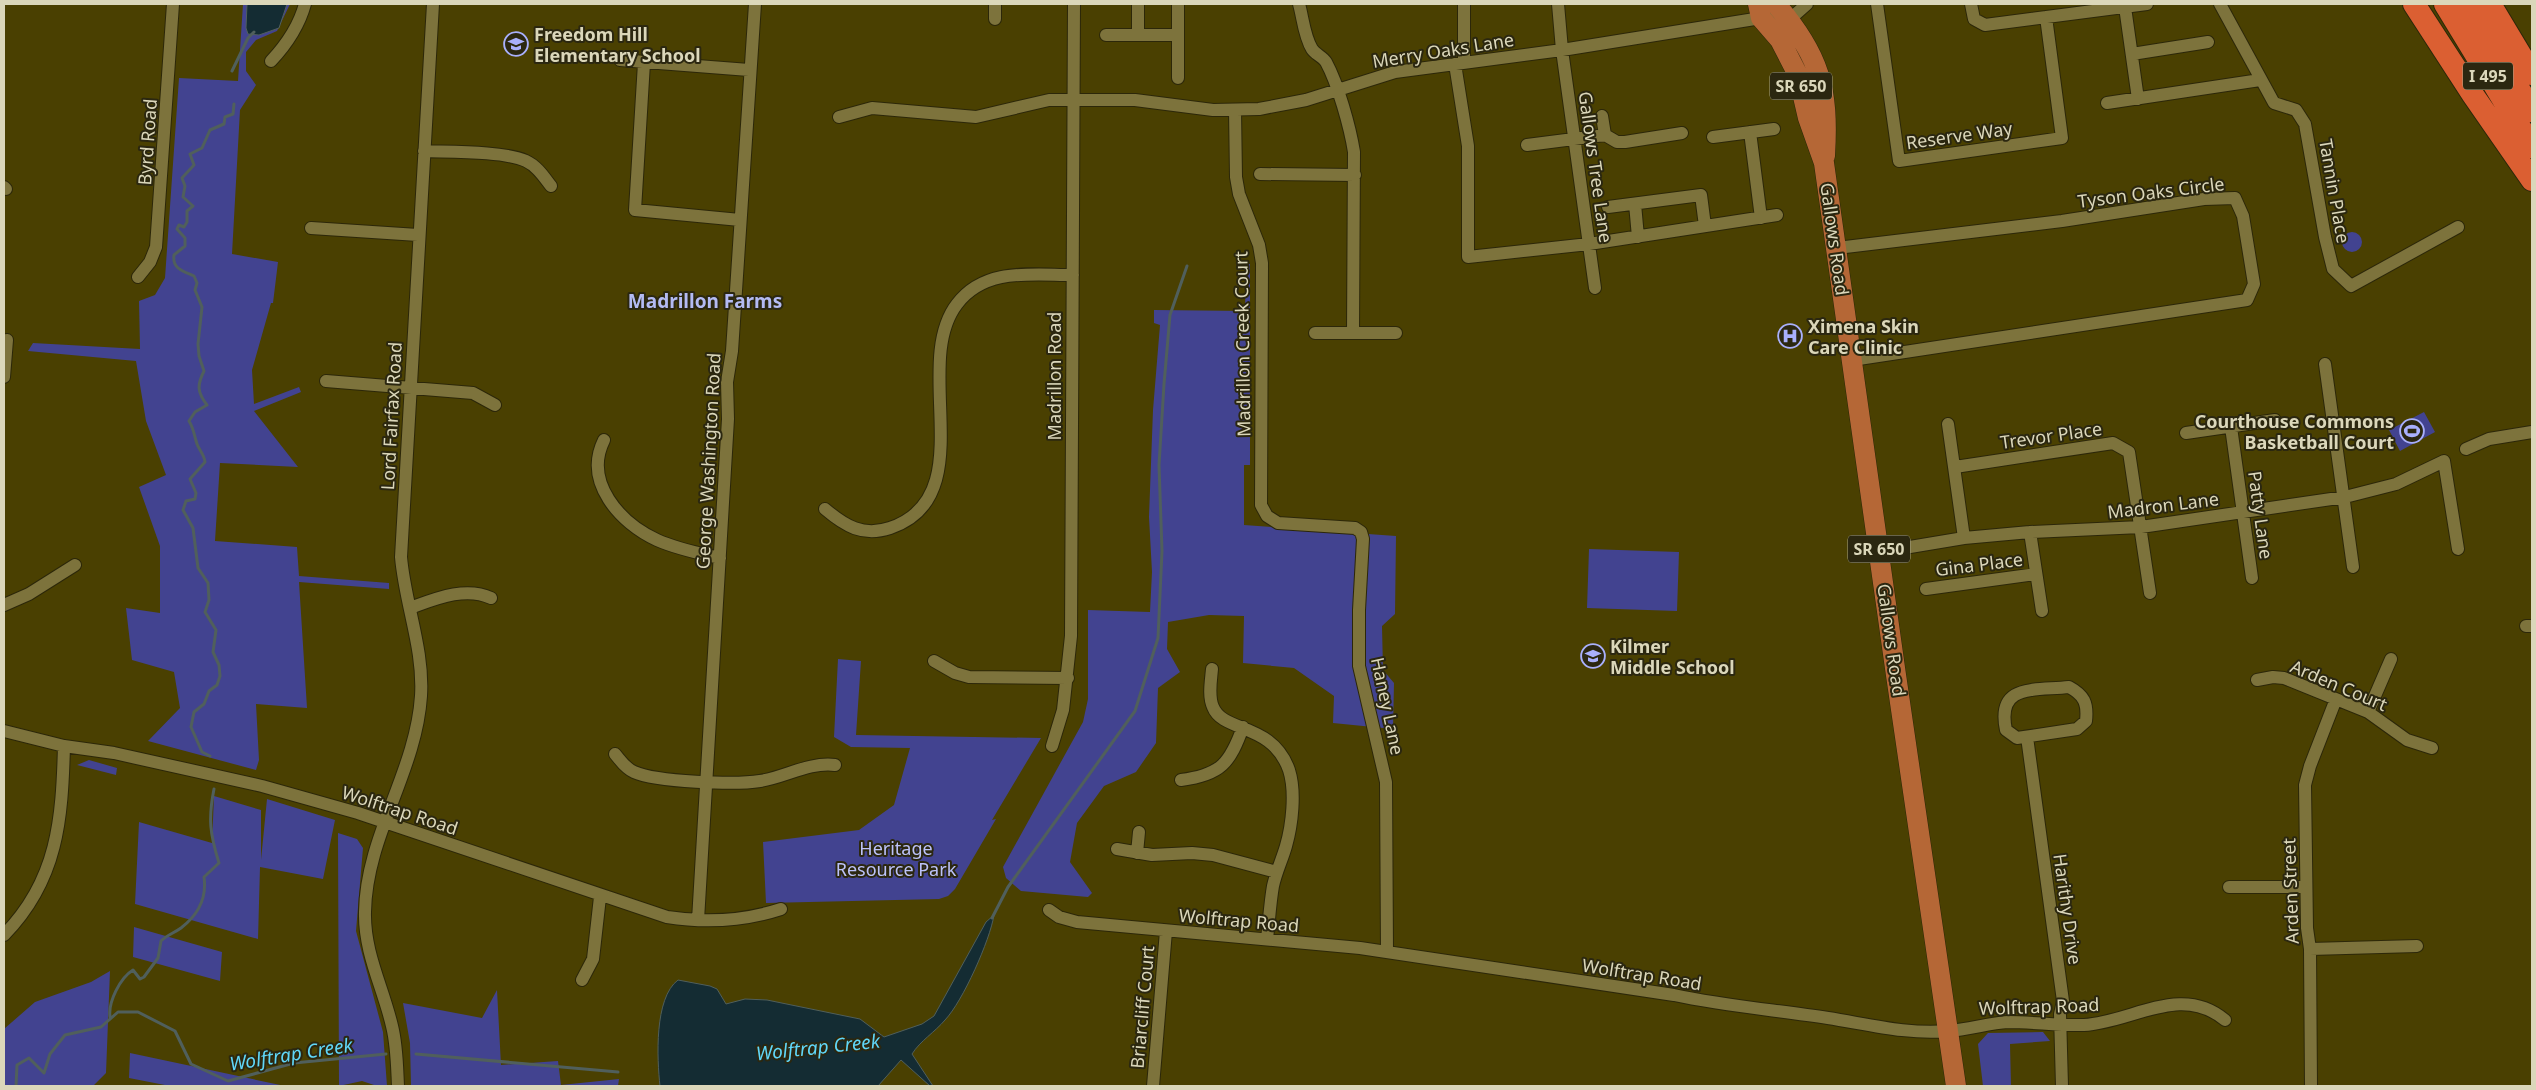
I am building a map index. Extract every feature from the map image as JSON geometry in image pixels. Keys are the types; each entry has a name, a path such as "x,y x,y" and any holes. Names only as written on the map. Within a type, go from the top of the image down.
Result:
{"highway":[{"path":"2414,4 2467,87 2532,180"},
{"name":"I 495","path":"2445,4 2532,147"},
{"name":"I 495","path":"2468,4 2532,111"},
{"path":"2490,4 2532,74"},
{"path":"2507,4 2532,45"}],"main road":[{"name":"Gallows Road","path":"1775,4 1789,20 1810,51 1822,88 1827,116 1824,163"},
{"name":"Gallows Road","path":"1759,11 1791,58 1798,75 1808,118 1824,163 1956,1086"}],"street":[{"name":"Byrd Road","path":"138,277 150,262 156,247 173,4"},
{"path":"271,61 285,47 295,30 306,4"},
{"name":"Lord Fairfax Road","path":"398,1086 392,1026 369,954 365,914 369,867 386,823 406,761 421,696 416,639 401,557 418,235 433,4"},
{"name":"George Washington Road","path":"698,920 728,419 727,382 732,351 749,70 755,4"},
{"path":"995,4 995,19"},
{"name":"Madrillon Road","path":"1052,746 1064,710 1071,636 1074,4"},
{"path":"1138,4 1138,35"},
{"path":"1178,4 1178,78"},
{"path":"1299,4 1307,37 1313,51 1325,60 1352,136 1355,175 1353,333"},
{"path":"1464,4 1460,64 1468,146 1468,257 1589,244 1777,215"},
{"name":"Gallows Tree Lane","path":"1558,4 1562,50 1595,288"},
{"path":"1759,11 1775,4"},
{"path":"1789,20 1808,4"},
{"name":"Reserve Way","path":"1877,4 1899,161 2062,138 2046,17"},
{"path":"1971,4 1974,19 1985,24 2147,4"},
{"name":"Tannin Place","path":"2220,4 2274,103 2296,110 2305,124 2325,238 2333,269 2350,286 2458,227"},
{"path":"2125,7 2138,99"},
{"name":"Merry Oaks Lane","path":"839,117 872,108 976,117 995,114 1029,103 1074,100 1135,100 1186,107 1235,110 1287,104 1337,91 1382,75 1562,50 1759,11 1789,20"},
{"path":"1106,35 1178,36"},
{"path":"2132,54 2208,42"},
{"path":"620,60 749,70"},
{"path":"644,63 635,210 740,220"},
{"path":"2107,103 2260,80"},
{"name":"Madrillon Creek Court","path":"1235,110 1236,177 1239,194 1257,237 1262,262 1261,492"},
{"path":"1602,116 1604,135"},
{"path":"1713,137 1774,129"},
{"path":"1750,132 1761,218"},
{"path":"1527,145 1604,135 1617,142 1625,142 1682,133"},
{"path":"424,151 503,156 525,161 537,168 551,186"},
{"path":"1260,174 1355,175"},
{"path":"1608,207 1701,195 1705,226"},
{"name":"Tyson Oaks Circle","path":"1837,248 2062,221 2204,199 2234,198 2243,216 2254,284 2247,300 1852,360"},
{"path":"1634,204 1638,237"},
{"path":"311,228 418,235"},
{"path":"825,509 850,527 866,532 893,528 915,512 931,492 940,466 940,345 944,330 954,310 970,291 996,278 1015,274 1073,275"},
{"path":"1315,333 1396,333"},
{"path":"4,377 7,340"},
{"path":"2325,364 2345,498 2353,567"},
{"path":"326,381 473,392 495,405"},
{"path":"2186,433 2274,420"},
{"path":"1948,424 1964,538"},
{"name":"Patty Lane","path":"2231,427 2252,578"},
{"path":"2466,449 2489,439 2532,432"},
{"path":"604,440 596,462 598,478 614,506 626,519 639,530 674,547 720,558"},
{"name":"Trevor Place","path":"1955,467 2113,443 2129,452 2150,593"},
{"name":"Madron Lane","path":"1880,552 1964,538 2030,532 2141,527 2345,498 2396,484 2444,461 2458,549"},
{"name":"Haney Lane","path":"1261,492 1261,505 1266,516 1278,523 1355,528 1360,532 1363,539 1359,610 1360,666 1386,782 1387,951"},
{"path":"2030,532 2042,612"},
{"path":"4,605 29,594 75,565"},
{"name":"Gina Place","path":"1926,589 2036,574"},
{"path":"410,608 461,593 478,592 491,598"},
{"path":"2368,712 2391,659"},
{"path":"934,661 955,673 969,677 1068,678"},
{"path":"1212,669 1210,699 1213,709 1224,720 1268,739 1277,749 1289,771 1291,794 1290,831 1277,872 1267,939"},
{"name":"Arden Court","path":"2257,680 2273,677 2284,678 2368,712 2407,740 2432,748"},
{"path":"2069,687 2082,694 2087,708 2086,720 2077,729 2027,737 2016,738 2006,730 2002,713 2006,701 2018,692 2069,687"},
{"name":"Arden Street","path":"2311,1086 2310,949 2306,888 2306,785 2310,766 2336,700"},
{"path":"1181,780 1201,777 1212,773 1224,765 1230,757 1243,727"},
{"name":"Wolftrap Road","path":"4,732 64,746 114,753 262,786 386,823 667,918 698,920 746,918 781,910"},
{"name":"Harithy Drive","path":"2027,737 2063,1001 2061,1026 2062,1086"},
{"path":"4,935 32,899 50,863 56,845 63,799 64,746"},
{"path":"615,754 623,765 642,775 706,782 759,781 811,765 835,764"},
{"path":"1137,853 1139,832"},
{"path":"1117,849 1137,853 1213,855 1277,872"},
{"path":"2229,887 2306,888"},
{"path":"582,980 593,959 600,896"},
{"name":"Wolftrap Road","path":"1049,910 1059,917 1076,922 1387,951 1674,995 1724,1006 1793,1013 1907,1030 1949,1031 2006,1022 2061,1026 2104,1023 2162,1006 2188,1002 2212,1009 2225,1020"},
{"name":"Briarcliff Court","path":"1153,1086 1166,931"},
{"path":"2310,949 2417,946"}],"green space":[{"path":"243,4 290,4 277,31 256,40 246,52 246,71 256,85 240,110 232,254 278,262 273,303 271,303 252,370 254,404 299,387 301,392 254,411 298,467 220,463 215,541 297,547 299,576 389,583 389,589 299,582 307,708 256,704 259,760 256,770 148,741 180,708 174,672 132,660 126,608 160,613 160,546 139,487 166,475 146,421 136,361 28,351 33,343 140,349 139,301 155,295 165,278 179,78 238,81"},
{"path":"2352,232 2359,235 2362,242 2359,249 2352,252 2345,249 2342,242 2345,235"},
{"path":"1246,264 1250,264 1250,465 1244,465 1244,525 1396,536 1395,614 1382,626 1383,670 1394,683 1393,729 1333,723 1334,696 1294,668 1243,663 1244,616 1209,615 1168,622 1167,649 1180,672 1158,688 1156,743 1136,772 1104,786 1077,823 1070,862 1092,893 1088,897 1021,891 1006,878 1003,867 1083,722 1088,699 1088,610 1150,612 1152,572 1149,517 1153,410 1160,325 1154,323 1154,310 1245,311"},
{"name":"Courthouse Commons Basketball Court","path":"2424,412 2435,432 2400,451 2389,430"},
{"path":"1589,549 1679,552 1677,611 1587,608"},
{"name":"Heritage Resource Park","path":"838,659 861,661 856,735 1041,738 992,820 996,819 955,889 948,896 939,899 766,903 763,842 859,830 894,805 910,748 851,747 834,737"},
{"path":"89,760 117,768 116,775 77,765"},
{"path":"214,796 261,810 261,860 267,799 335,820 323,879 260,867 258,939 135,904 139,822 212,843"},
{"path":"338,833 357,839 363,848 356,931 383,1032 387,1086 377,1086 362,1081 339,1086"},
{"path":"134,927 222,952 220,981 133,957"},
{"path":"110,971 106,1073 93,1086 4,1086 4,1029 35,1002 91,982"},
{"path":"497,990 501,1065 558,1061 561,1085 619,1079 618,1086 411,1086 410,1043 403,1003 482,1018"},
{"path":"2043,1032 2050,1041 2010,1044 2011,1086 1983,1086 1978,1044 1988,1033"},
{"path":"130,1053 285,1086 170,1086 129,1078"}],"water":[{"path":"247,4 287,4 279,28 259,35 248,34 246,28"},
{"path":"994,915 981,954 960,999 945,1020 912,1054 933,1086 930,1086 901,1060 878,1086 660,1086 658,1045 661,1014 670,989 678,980 717,989 726,1004 745,999 767,1000 860,1019 884,1037 922,1024 934,1016 986,922"}],"waterway":[{"path":"232,71 248,38 254,32"},
{"path":"210,756 202,752 191,727 194,712 204,704 209,691 217,685 220,676 219,665 213,652 216,630 205,612 209,600 208,583 198,568 193,528 183,510 186,501 195,499 196,493 190,479 205,462 189,421 195,412 207,405 201,396 199,388 204,371 199,356 198,344 202,307 195,290 197,283 194,276 182,271 177,266 174,255 185,246 185,238 177,229 179,225 184,227 187,222 187,211 193,206 183,197 185,186 182,178 194,165 190,154 202,148 210,130 224,124 225,117 233,114 234,104"},
{"path":"992,918 1008,887 1135,711 1158,638 1162,551 1159,465 1164,384 1170,315 1187,266"},
{"path":"110,1017 111,1004 119,984 133,970 140,979 144,977 158,958 161,941 187,923 200,906 205,885 204,877 219,863 211,826 214,789"},
{"name":"Wolftrap Creek","path":"16,1086 17,1065 29,1058 44,1073 50,1054 65,1035 101,1027 118,1012 138,1012 175,1031 191,1064 228,1081 294,1063 386,1054"},
{"name":"Wolftrap Creek","path":"416,1054 618,1072"}],"place":[{"name":"Freedom Hill Elementary School","path":"516,44"},
{"name":"Ximena Skin Care Clinic","path":"1790,336"},
{"name":"Courthouse Commons Basketball Court","path":"2412,431"},
{"name":"Kilmer Middle School","path":"1593,656"}],"district":[{"name":"Madrillon Farms","path":"705,301"}]}
